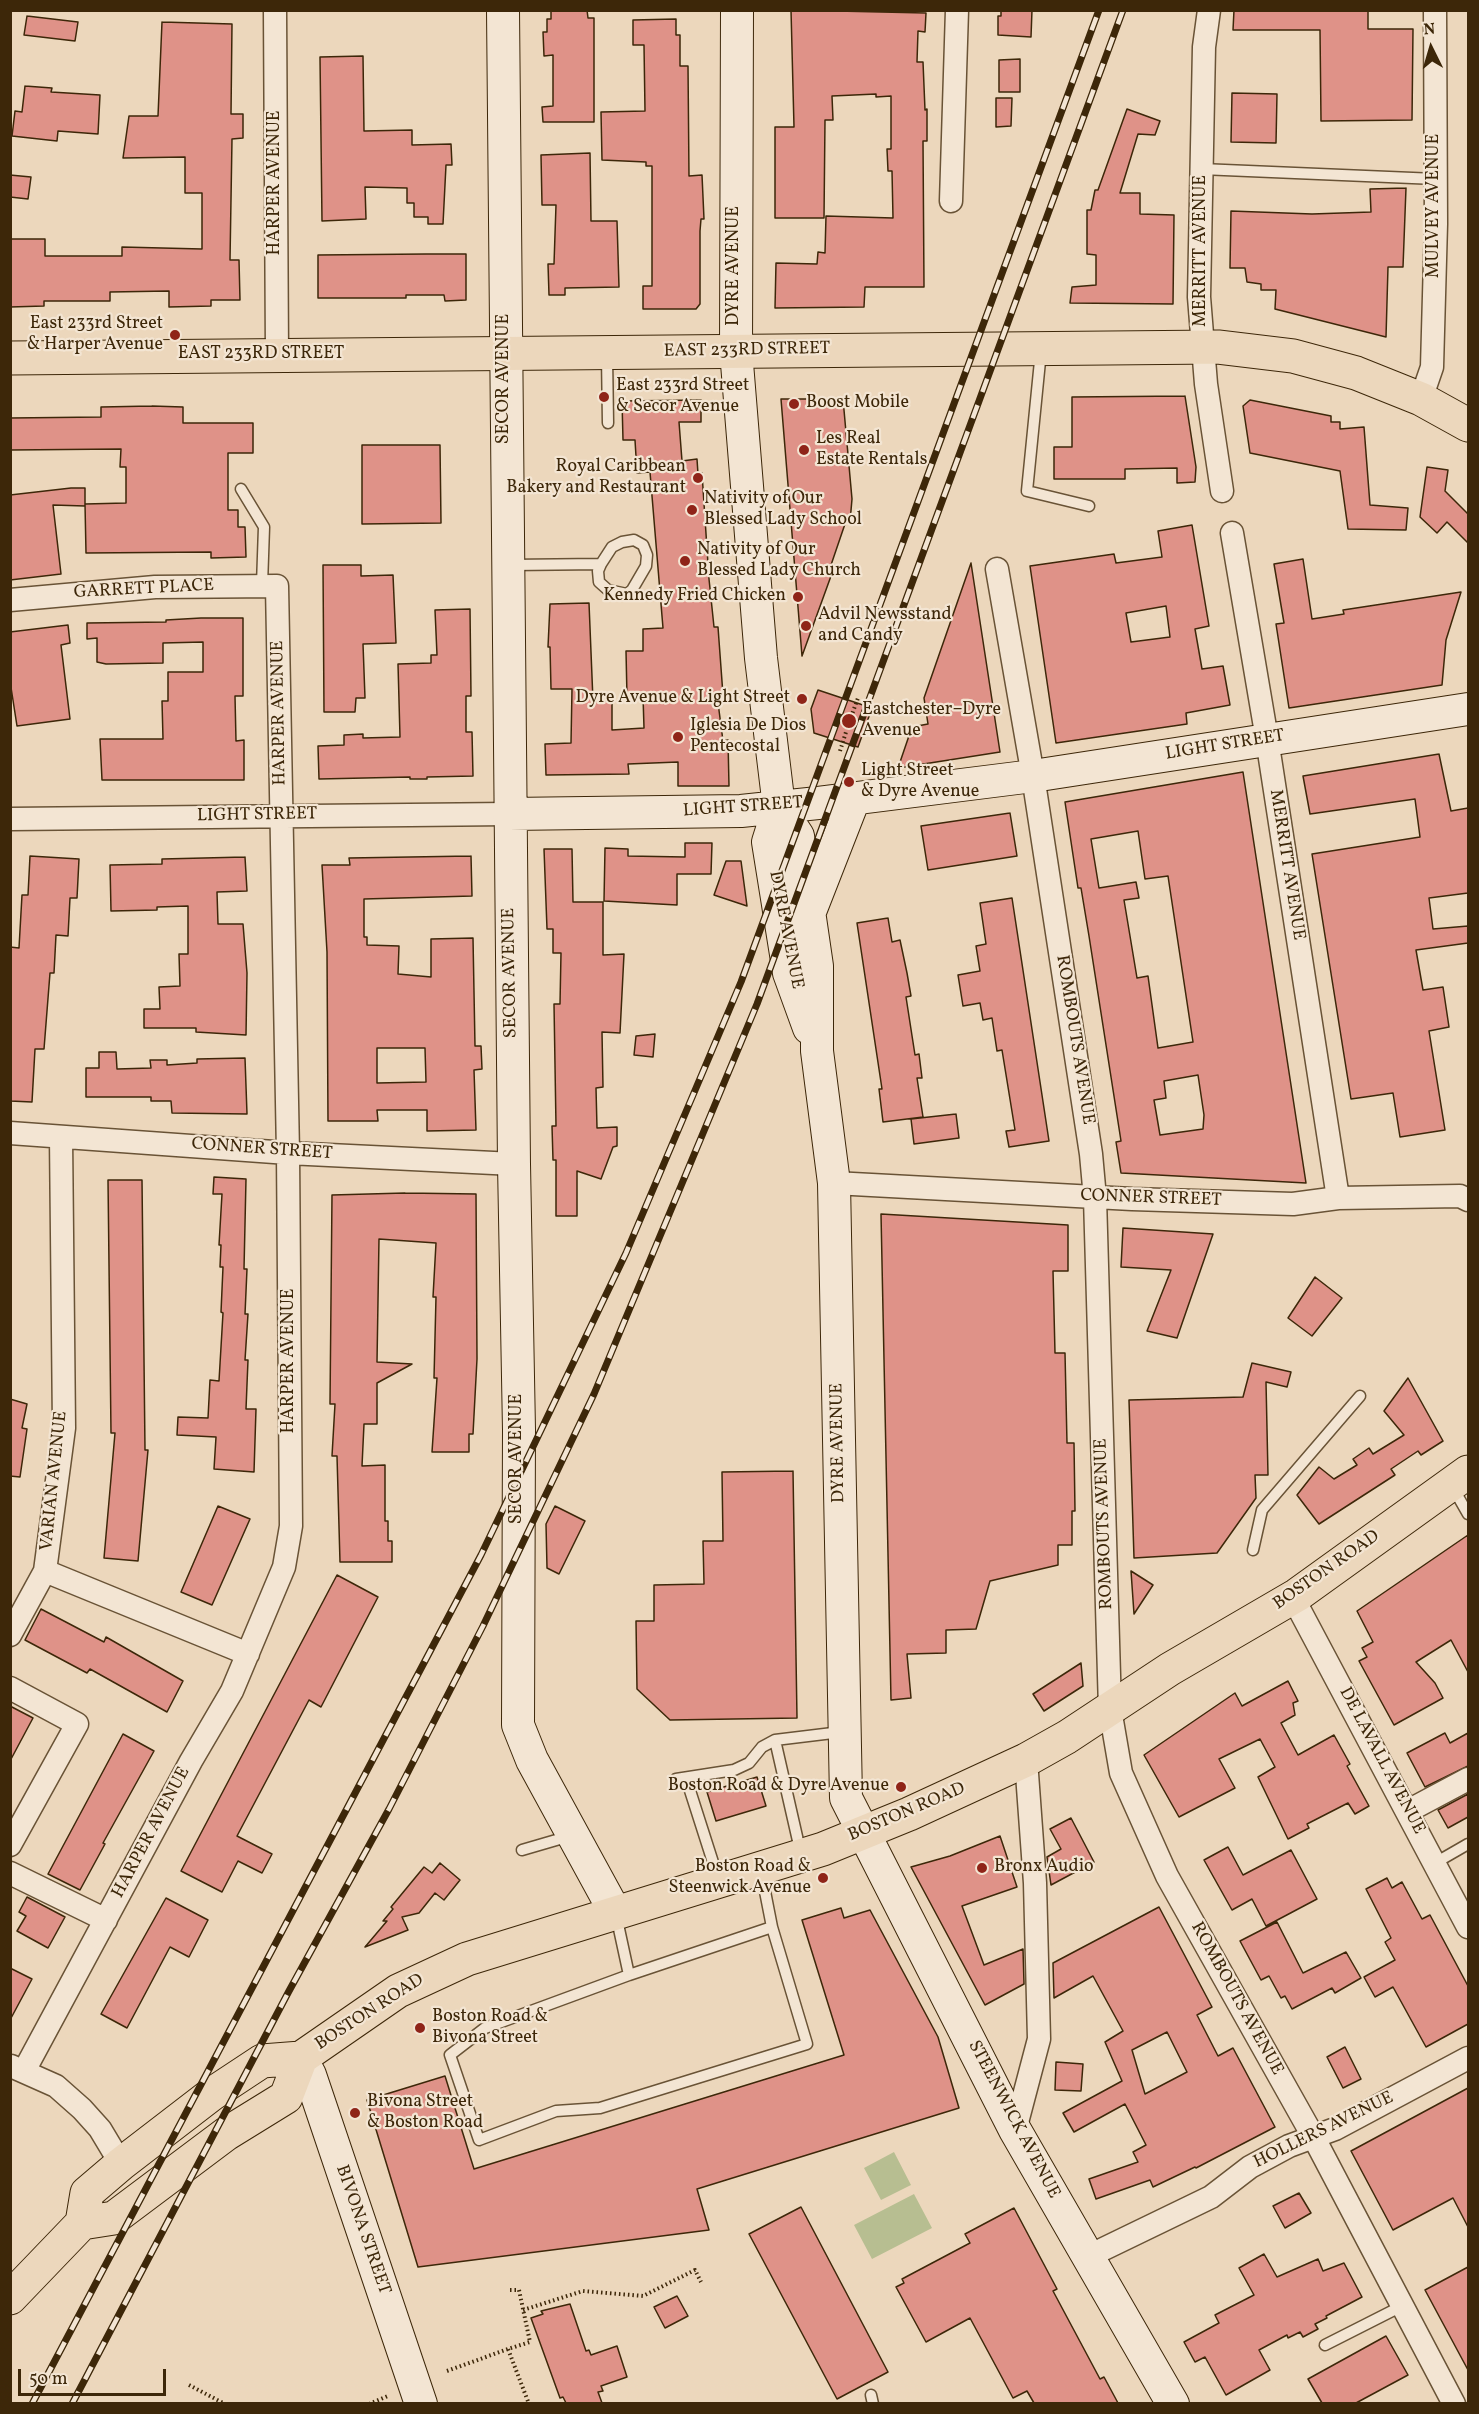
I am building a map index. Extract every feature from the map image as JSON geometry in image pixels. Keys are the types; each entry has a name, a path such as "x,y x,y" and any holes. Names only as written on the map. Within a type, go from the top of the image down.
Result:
{"main road":[{"name":"EAST 233RD STREET","path":"10,358 1202,346 1239,348 1293,356 1363,376 1421,399 1468,425"},
{"name":"BOSTON ROAD","path":"301,2058 286,2097 226,2134 114,2218 82,2223 87,2193 212,2094 262,2061 301,2058 398,1991 429,1974 467,1959 823,1849 909,1814 1026,1760 1170,1669 1297,1595 1460,1479"},
{"path":"14,2288 82,2223"}],"street":[{"name":"HARPER AVENUE","path":"275,10 278,355"},
{"name":"SECOR AVENUE","path":"503,10 507,566 512,791 509,814 519,1430 518,1725 532,1760 615,1912"},
{"name":"DYRE AVENUE","path":"737,10 736,351 761,658 779,807 771,830 770,853 789,973 817,1051"},
{"path":"951,201 957,10"},
{"name":"MERRITT AVENUE","path":"1209,10 1204,47 1199,297 1202,346 1222,491"},
{"name":"MULVEY AVENUE","path":"1421,399 1432,367 1436,179 1435,10"},
{"name":"MERRITT AVENUE","path":"1232,533 1267,739 1338,1198"},
{"name":"ROMBOUTS AVENUE","path":"998,569 1034,776 1089,1142 1095,1198 1110,1709 1121,1773 1167,1876 1314,2138 1454,2403"},
{"name":"HARPER AVENUE","path":"17,2068 106,1920 191,1761 232,1691 284,1567 291,1526 282,816 270,585"},
{"name":"GARRETT PLACE","path":"10,600 155,587 270,585"},
{"name":"LIGHT STREET","path":"10,819 741,811 1034,776 1468,709"},
{"path":"809,915 821,879 854,799"},
{"name":"DYRE AVENUE","path":"779,807 798,836 817,966 817,1051 834,1183 846,1798 863,1831"},
{"name":"CONNER STREET","path":"10,1133 288,1153 513,1164"},
{"name":"VARIAN AVENUE","path":"61,1137 64,1428 45,1571 248,1654"},
{"name":"CONNER STREET","path":"834,1183 1095,1198 1293,1204 1338,1198 1460,1196 1468,1200"},
{"path":"10,1635 45,1571"},
{"name":"DE LAVALL AVENUE","path":"1297,1595 1298,1607 1468,1927"},
{"path":"10,1688 77,1724 10,1845"},
{"path":"1015,2130 1033,2067 1040,2029 1035,1883 1026,1760"},
{"path":"1408,1811 1468,1779"},
{"name":"STEENWICK AVENUE","path":"863,1831 1015,2130 1087,2258 1173,2403"},
{"path":"10,1873 106,1920"},
{"name":"BIVONA STREET","path":"301,2058 310,2075 421,2403"},
{"name":"HOLLERS AVENUE","path":"1087,2258 1211,2197 1250,2167 1289,2146 1335,2129 1468,2058"},
{"path":"17,2068 56,2086 82,2109 100,2129 121,2164"}],"lane":[{"path":"1201,169 1436,179"},
{"path":"1041,348 1027,491 1089,506"},
{"path":"607,352 608,423"},
{"path":"241,489 264,527 270,585"},
{"path":"634,540 643,545 647,555 646,566 632,590 627,594 608,590 599,582 598,571 601,564 612,547 622,542 634,540"},
{"path":"507,566 601,564"},
{"path":"1253,1550 1263,1510 1360,1396"},
{"path":"1460,1479 1468,1514"},
{"path":"718,1880 681,1779 734,1770 749,1763 762,1747 775,1740 844,1732"},
{"path":"775,1740 801,1855"},
{"path":"522,1850 573,1835"},
{"path":"1435,1863 1468,1844"},
{"path":"760,1868 772,1927 807,2044 600,2108 556,2111 479,2140 450,2055 485,2028 629,1975 772,1927"},
{"path":"615,1912 629,1975"},
{"path":"1325,2345 1402,2306"}],"path":[{"path":"851,717 858,698"},
{"path":"840,751 846,732"},
{"path":"524,2310 583,2291 643,2296 695,2270 701,2282"},
{"path":"447,2371 530,2342 519,2289 510,2290"},
{"path":"508,2349 529,2403"},
{"path":"189,2385 221,2403"},
{"path":"369,2403 388,2396"}],"green space":[{"path":"894,2152 911,2185 881,2200 864,2168"},
{"path":"914,2194 932,2228 872,2259 854,2225"}],"building":[{"path":"551,10 587,10 588,18 594,18 594,122 543,122 542,107 553,106 553,55 544,56 543,32 547,32 547,19 551,19"},
{"path":"791,10 926,13 925,32 918,31 917,62 923,62 925,110 927,109 927,141 923,141 924,287 865,287 864,307 775,308 776,263 817,264 818,252 825,253 826,216 893,218 892,171 888,171 887,149 891,149 891,96 876,97 876,94 832,96 833,120 825,120 824,218 775,218 775,127 794,127"},
{"path":"1001,10 1032,10 1031,37 998,35 998,16 1001,16"},
{"path":"1234,10 1368,10 1368,29 1413,29 1412,120 1321,121 1320,30 1233,30"},
{"path":"27,16 78,22 75,41 24,35"},
{"path":"676,19 676,35 680,35 680,66 688,66 689,176 702,175 704,219 701,219 700,231 700,304 696,309 643,309 643,286 652,286 652,166 646,166 646,162 602,160 601,112 645,111 644,45 633,45 633,20"},
{"path":"162,22 232,24 231,114 243,114 243,138 232,139 230,260 239,260 240,300 211,300 211,306 169,307 169,291 110,292 110,301 44,301 44,306 10,307 10,239 45,239 45,256 122,256 122,247 202,249 202,193 185,193 185,157 123,158 129,116 158,116"},
{"path":"363,56 364,131 412,130 412,145 451,144 452,165 446,165 443,224 428,224 428,217 414,217 414,203 407,203 407,188 365,187 366,219 322,221 320,57"},
{"path":"1020,59 1020,92 999,92 999,60"},
{"path":"25,86 52,88 51,92 100,95 98,134 58,131 57,141 12,136 15,111 22,112"},
{"path":"1232,93 1277,94 1276,143 1231,142"},
{"path":"996,98 1012,98 1011,126 996,127"},
{"path":"1127,109 1160,121 1155,135 1138,134 1120,193 1140,193 1140,214 1174,215 1173,304 1070,303 1072,287 1096,285 1096,255 1087,254 1087,210 1091,210 1095,190 1098,190"},
{"path":"590,153 591,221 617,221 619,287 565,288 565,295 549,295 548,264 554,264 556,205 542,205 541,155"},
{"path":"10,175 31,177 28,199 10,197"},
{"path":"1406,188 1403,267 1388,267 1386,337 1275,309 1276,290 1261,290 1261,284 1247,282 1245,268 1230,268 1231,211 1312,214 1371,212 1370,189"},
{"path":"466,254 466,300 445,301 444,295 406,295 406,298 318,298 318,255"},
{"path":"1185,396 1196,467 1195,482 1177,483 1177,468 1125,469 1125,479 1054,479 1054,447 1072,447 1072,397"},
{"path":"781,399 843,399 852,499 850,522 846,521 831,565 835,565 802,656"},
{"path":"701,400 701,422 679,422 682,461 697,459 698,474 702,473 709,579 714,627 718,627 723,695 717,695 723,741 728,740 729,786 678,786 678,762 628,764 629,774 546,775 545,744 571,743 572,689 551,689 550,647 548,647 550,604 589,603 593,701 612,701 612,730 644,728 643,696 627,697 626,651 643,651 643,629 663,628 650,472 637,473 635,440 623,440 622,401"},
{"path":"1250,400 1331,416 1331,422 1340,422 1340,429 1364,427 1370,505 1408,508 1406,530 1348,529 1340,471 1250,453 1243,406"},
{"path":"101,407 183,407 183,423 253,423 253,453 228,453 228,510 238,510 238,527 245,527 246,557 211,558 211,552 86,553 85,504 126,503 126,467 120,467 121,449 10,450 10,418 101,417"},
{"path":"362,445 440,445 441,523 362,524"},
{"path":"1427,467 1448,470 1445,491 1468,514 1468,543 1447,522 1437,533 1420,517"},
{"path":"85,488 85,506 53,505 61,574 10,580 10,495"},
{"path":"1192,525 1209,626 1195,629 1202,669 1223,666 1230,705 1186,713 1187,724 1056,743 1030,566 1114,554 1116,563 1162,557 1158,531","holes":["1166,606 1170,637 1131,642 1126,613"]},
{"path":"1303,559 1312,619 1344,614 1343,610 1461,592 1446,640 1442,685 1289,708 1276,624 1284,623 1274,564"},
{"path":"971,563 1000,752 898,768 912,727 928,724 924,698"},
{"path":"323,565 361,565 361,576 393,575 396,643 363,644 365,698 356,698 355,712 324,712"},
{"path":"470,609 471,696 466,696 466,732 472,732 473,776 427,777 427,779 410,779 410,777 319,779 318,746 344,745 344,735 363,734 363,738 400,737 398,664 431,663 431,655 437,655 435,610"},
{"path":"243,618 243,696 235,696 236,741 244,740 244,780 102,780 100,739 163,739 162,701 168,701 168,672 203,672 203,642 163,643 163,663 106,664 97,662 97,638 87,639 87,623 166,622 166,620"},
{"path":"68,625 70,643 61,645 70,719 17,726 10,681 10,632"},
{"path":"818,690 872,708 858,747 814,733 811,709"},
{"path":"1439,754 1451,811 1468,808 1468,893 1429,898 1433,929 1468,926 1468,943 1416,950 1423,990 1443,987 1449,1027 1429,1031 1445,1130 1400,1137 1393,1093 1351,1099 1312,854 1420,837 1415,799 1310,814 1303,776"},
{"path":"1243,772 1306,1183 1121,1173 1116,1142 1121,1141 1089,936 1081,888 1078,888 1065,802","holes":["1138,831 1145,879 1168,876 1193,1042 1158,1048 1148,976 1137,978 1124,900 1139,898 1136,882 1099,888 1091,839","1198,1075 1204,1115 1203,1129 1160,1135 1154,1100 1166,1098 1164,1081"]},
{"path":"1010,813 1017,856 928,870 921,826"},
{"path":"685,843 712,843 711,874 677,874 677,905 604,901 605,848 628,849 628,856 685,857"},
{"path":"544,849 572,849 573,902 603,902 603,955 624,954 620,1033 602,1032 603,1087 596,1088 597,1128 617,1127 617,1146 613,1147 601,1179 577,1171 577,1216 556,1216 556,1160 553,1160 552,1126 556,1126 554,1004 560,1004 561,953 553,953 553,929 547,929"},
{"path":"30,856 79,859 77,898 70,898 68,936 56,935 54,973 50,973 44,1049 35,1049 32,1102 10,1101 10,947 19,948 22,895 28,895"},
{"path":"471,856 472,896 364,899 364,937 367,937 367,945 399,946 398,974 431,977 431,939 473,938 475,1046 481,1046 482,1069 474,1070 476,1130 427,1131 427,1110 377,1110 378,1121 328,1121 327,952 322,865 350,865 349,858","holes":["377,1048 425,1048 426,1082 377,1083"]},
{"path":"245,857 247,891 217,892 218,924 243,924 247,973 246,1035 196,1032 196,1028 144,1028 144,1009 160,1009 159,987 180,986 179,954 188,954 188,906 157,907 157,910 111,911 110,865 162,864 162,859"},
{"path":"726,861 741,861 747,906 714,895"},
{"path":"1012,898 1049,1141 1009,1147 1006,1131 1015,1130 1002,1050 997,1051 992,1018 983,1020 980,1003 963,1006 958,975 980,971 976,946 986,944 980,903"},
{"path":"888,918 892,942 900,940 907,973 911,996 906,997 915,1055 919,1054 922,1078 917,1078 923,1117 883,1122 879,1089 882,1089 857,923"},
{"path":"655,1034 653,1057 634,1055 636,1036"},
{"path":"99,1052 116,1052 117,1069 151,1068 150,1060 167,1060 167,1065 197,1063 197,1059 245,1058 247,1114 172,1113 171,1101 151,1101 151,1097 86,1097 86,1068 99,1068"},
{"path":"956,1114 959,1138 914,1144 911,1119"},
{"path":"214,1177 246,1179 244,1269 247,1269 245,1314 248,1314 245,1360 248,1360 246,1409 256,1409 254,1472 214,1469 216,1437 177,1435 178,1417 208,1418 210,1380 219,1381 223,1313 221,1312 223,1267 220,1267 221,1245 219,1245 222,1194 213,1194"},
{"path":"108,1180 142,1180 145,1450 148,1450 138,1561 104,1558 115,1433 111,1433"},
{"path":"476,1194 477,1359 473,1434 469,1434 469,1452 432,1452 437,1378 434,1378 436,1297 433,1297 436,1243 379,1239 377,1362 412,1364 377,1383 377,1424 364,1424 362,1466 385,1465 385,1521 388,1521 388,1541 392,1541 392,1562 340,1562 337,1456 332,1456 335,1404 330,1404 332,1195"},
{"path":"881,1214 1068,1225 1068,1271 1053,1271 1055,1353 1065,1353 1067,1443 1074,1443 1075,1511 1072,1511 1072,1545 1058,1545 1058,1565 990,1581 976,1629 946,1630 946,1653 907,1654 911,1698 891,1700"},
{"path":"1123,1228 1213,1234 1177,1338 1147,1331 1171,1270 1121,1267"},
{"path":"1315,1277 1342,1298 1312,1336 1288,1318"},
{"path":"1252,1363 1291,1372 1287,1387 1266,1382 1268,1475 1255,1475 1256,1498 1217,1553 1134,1558 1129,1400 1243,1397"},
{"path":"1408,1378 1443,1441 1421,1455 1418,1451 1391,1469 1395,1475 1319,1524 1297,1495 1319,1467 1334,1479 1357,1465 1353,1459 1369,1448 1373,1454 1404,1435 1384,1411"},
{"path":"10,1399 27,1404 22,1428 27,1429 20,1477 10,1476"},
{"path":"793,1471 797,1718 670,1720 637,1689 636,1621 654,1621 654,1585 704,1584 703,1541 723,1541 722,1472"},
{"path":"218,1506 250,1519 212,1605 181,1592"},
{"path":"555,1506 585,1521 559,1574 547,1568 546,1524"},
{"path":"1468,1535 1468,1672 1451,1640 1416,1662 1435,1683 1443,1698 1394,1725 1359,1661 1367,1657 1362,1648 1373,1642 1357,1611"},
{"path":"1131,1571 1153,1585 1134,1614"},
{"path":"337,1575 378,1597 321,1707 309,1700 237,1836 272,1854 262,1873 238,1861 222,1892 181,1871"},
{"path":"41,1609 104,1642 106,1637 183,1681 167,1712 90,1669 87,1673 25,1640"},
{"path":"1081,1663 1083,1686 1044,1711 1033,1694"},
{"path":"1288,1681 1298,1701 1293,1703 1295,1715 1281,1723 1298,1755 1334,1735 1350,1764 1347,1766 1369,1806 1355,1814 1348,1803 1307,1824 1309,1828 1288,1839 1258,1777 1275,1767 1260,1739 1219,1759 1235,1788 1179,1817 1144,1755 1235,1693 1242,1706"},
{"path":"10,1706 33,1718 10,1761"},
{"path":"1445,1733 1450,1743 1468,1733 1468,1766 1425,1787 1407,1753"},
{"path":"123,1734 154,1751 80,1890 48,1874"},
{"path":"757,1777 766,1806 716,1821 707,1792"},
{"path":"1468,1794 1468,1817 1448,1828 1438,1810"},
{"path":"1071,1818 1094,1862 1051,1885 1047,1857 1061,1849 1050,1829"},
{"path":"1000,1836 1017,1887 962,1906 984,1965 1023,1949 1024,1984 985,2005 911,1867 950,1856"},
{"path":"1228,1847 1243,1875 1291,1850 1317,1899 1266,1926 1252,1899 1232,1910 1204,1860"},
{"path":"440,1863 460,1880 444,1900 435,1893 419,1913 402,1917 408,1930 365,1947 387,1921 383,1921 393,1909 391,1907 424,1867 432,1873"},
{"path":"1387,1878 1392,1888 1402,1882 1422,1919 1430,1915 1468,1986 1468,2024 1426,2047 1393,1987 1375,1997 1364,1977 1395,1960 1385,1942 1391,1938 1366,1889"},
{"path":"27,1897 65,1917 48,1948 17,1931 26,1916 19,1912"},
{"path":"166,1898 208,1920 189,1957 170,1947 127,2028 101,2014"},
{"path":"1159,1907 1212,2007 1197,2015 1218,2056 1233,2048 1275,2127 1196,2168 1153,2187 1150,2180 1096,2199 1089,2179 1138,2162 1133,2152 1146,2145 1125,2104 1074,2132 1063,2113 1122,2081 1105,2042 1123,2031 1093,1976 1054,1998 1053,1963","holes":["1167,2032 1187,2072 1145,2094 1132,2050"]},
{"path":"841,1908 844,1918 870,1910 938,2037 959,2108 697,2189 709,2230 418,2267 367,2100 445,2076 474,2169 844,2055 802,1920"},
{"path":"1277,1922 1303,1973 1346,1952 1361,1978 1335,1993 1332,1988 1292,2009 1285,1996 1281,1998 1269,1976 1261,1980 1240,1941"},
{"path":"10,1968 32,1979 10,2020"},
{"path":"1345,2047 1361,2079 1343,2088 1327,2057"},
{"path":"1056,2062 1083,2064 1081,2091 1055,2090"},
{"path":"1468,2088 1468,2227 1453,2198 1393,2230 1351,2151"},
{"path":"1299,2193 1311,2213 1285,2228 1273,2206"},
{"path":"801,2207 888,2372 837,2399 749,2234"},
{"path":"1014,2208 1057,2289 1053,2291 1100,2379 1104,2377 1118,2403 1034,2403 1027,2391 1013,2398 970,2318 926,2342 896,2287 904,2283 902,2279 970,2243 965,2234"},
{"path":"1264,2254 1277,2277 1318,2259 1323,2271 1344,2263 1362,2297 1326,2316 1327,2318 1315,2324 1318,2329 1303,2337 1300,2332 1288,2338 1287,2335 1259,2350 1270,2370 1226,2395 1205,2357 1195,2362 1184,2342 1219,2323 1215,2315 1254,2295 1239,2268"},
{"path":"1468,2267 1468,2370 1425,2290"},
{"path":"677,2296 688,2316 665,2328 654,2307"},
{"path":"570,2304 586,2351 589,2350 591,2355 617,2346 627,2377 601,2386 603,2391 598,2392 602,2403 566,2403 563,2397 560,2398 531,2318 543,2314 541,2311"},
{"path":"1386,2336 1408,2375 1356,2403 1322,2403 1308,2379"}],"railway":[{"path":"32,2404 481,1555 626,1253 741,982 1099,10"},
{"path":"72,2404 289,1991 389,1809 483,1626 594,1394 757,1004 1123,10"}],"place":[{"name":"East 233rd Street & Harper Avenue","path":"175,335"},
{"name":"East 233rd Street & Secor Avenue","path":"604,397"},
{"name":"Boost Mobile","path":"794,404"},
{"name":"Les Real Estate Rentals","path":"804,450"},
{"name":"Royal Caribbean Bakery and Restaurant","path":"698,478"},
{"name":"Nativity of Our Blessed Lady School","path":"692,510"},
{"name":"Nativity of Our Blessed Lady Church","path":"685,561"},
{"name":"Kennedy Fried Chicken","path":"798,597"},
{"name":"Advil Newsstand and Candy","path":"806,626"},
{"name":"Dyre Avenue & Light Street","path":"802,699"},
{"name":"Eastchester–Dyre Avenue","path":"849,721"},
{"name":"Iglesia De Dios Pentecostal","path":"678,737"},
{"name":"Light Street & Dyre Avenue","path":"849,782"},
{"name":"Boston Road & Dyre Avenue","path":"901,1787"},
{"name":"Bronx Audio","path":"982,1868"},
{"name":"Boston Road & Steenwick Avenue","path":"823,1878"},
{"name":"Boston Road & Bivona Street","path":"420,2028"},
{"name":"Bivona Street & Boston Road","path":"355,2113"}]}
